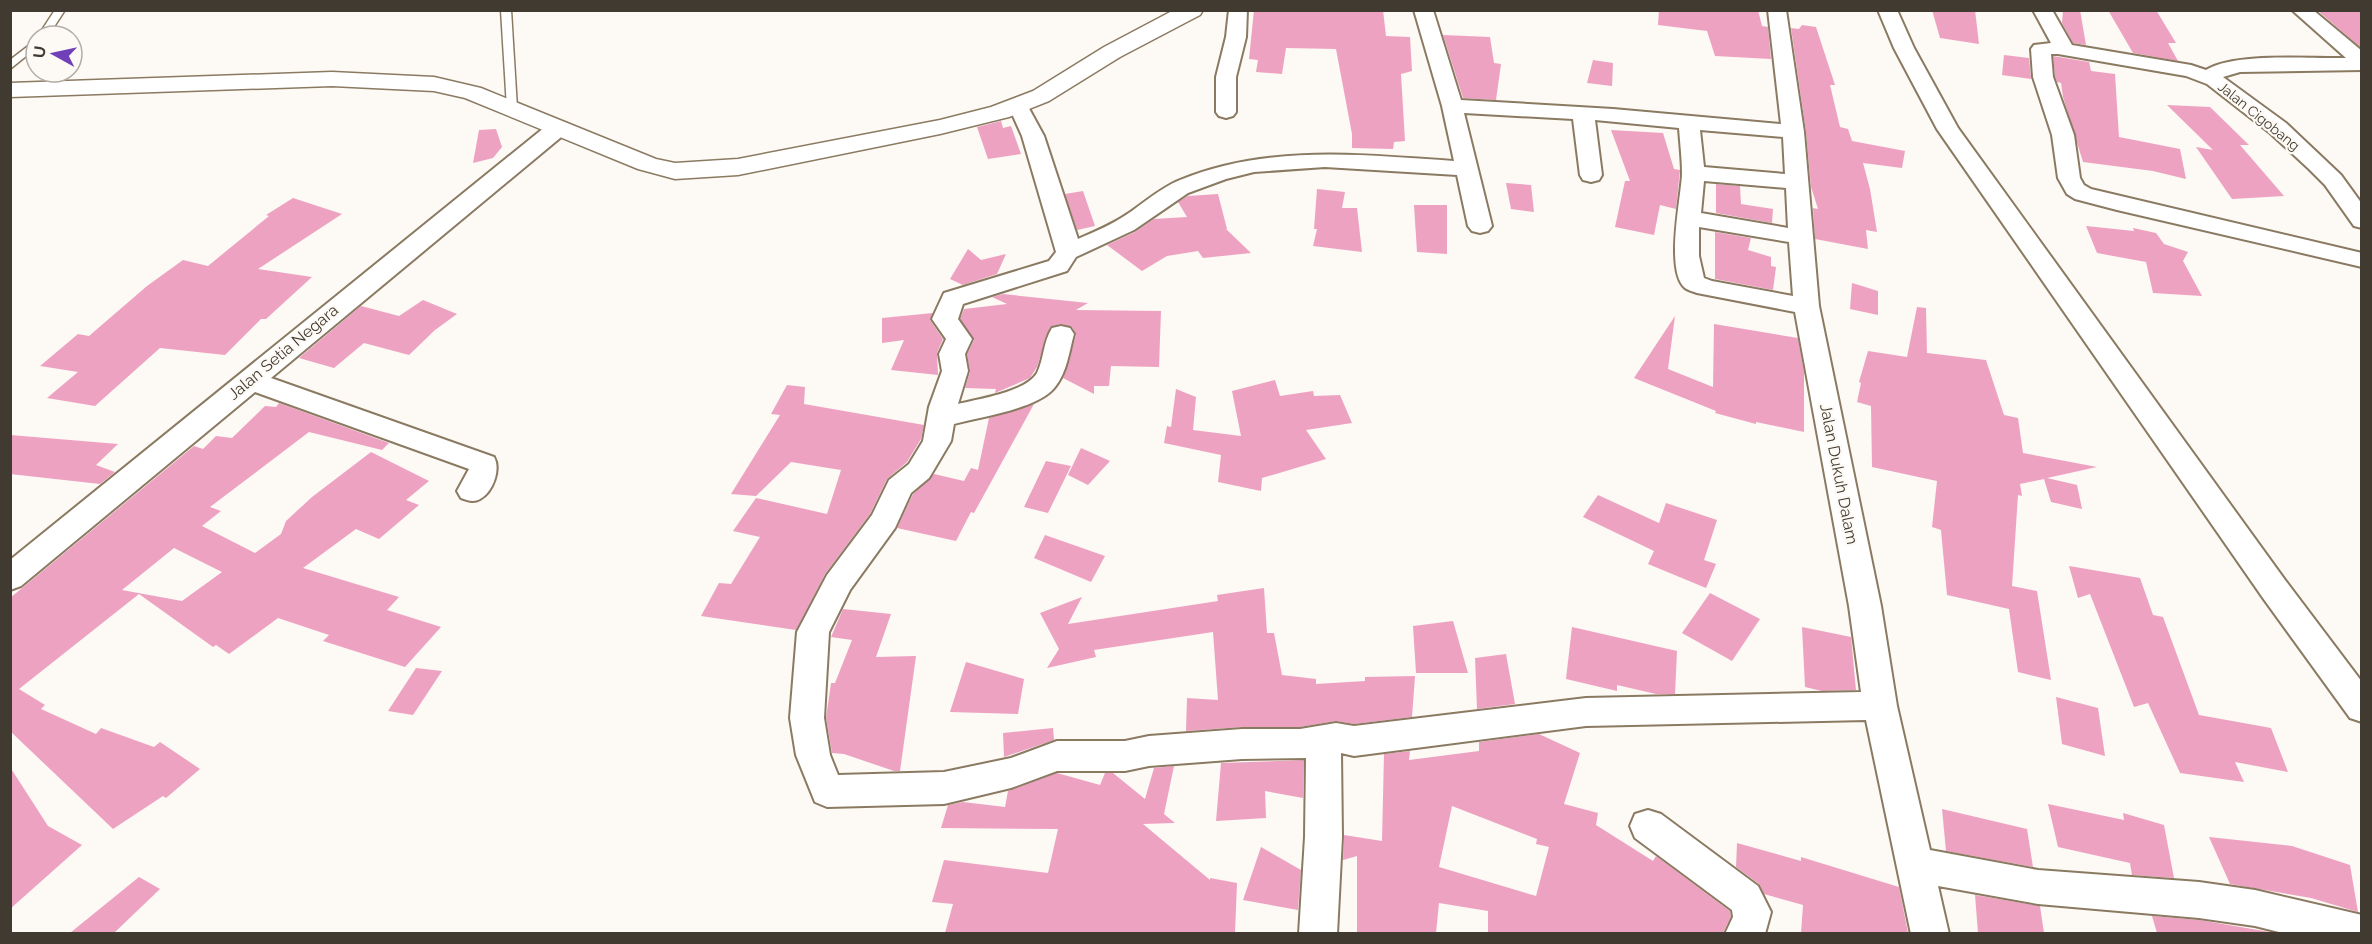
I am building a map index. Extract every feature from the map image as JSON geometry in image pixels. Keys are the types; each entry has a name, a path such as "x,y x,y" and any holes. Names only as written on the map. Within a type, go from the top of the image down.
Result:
{"street":[{"path":"10,90 263,80 363,79 434,84 473,93 647,164 675,171 713,170 755,164 940,127 1019,107 1041,96 1131,40 1192,10"},
{"path":"1226,112 1226,77 1236,37 1238,10"},
{"path":"1423,10 1452,106 1480,226"},
{"name":"Jalan Dukuh Dalam","path":"1778,10 1793,132 1806,306 1865,606 1880,706 1930,933"},
{"path":"1887,10 1948,129 2052,279 2361,708"},
{"path":"2042,10 2062,48 2041,49 2043,77 2063,135 2069,178 2075,189 2084,194 2125,206 2361,260"},
{"path":"2301,10 2361,63"},
{"name":"Jalan Cigobang","path":"2062,48 2191,71 2209,77 2277,128 2317,164 2333,180 2361,221"},
{"path":"2209,77 2222,69 2240,66 2361,63"},
{"path":"1452,106 1583,113 1793,132"},
{"path":"1019,107 1033,136 1068,252"},
{"path":"1583,113 1591,175"},
{"path":"1689,122 1693,173 1688,270 1693,282 1706,288 1806,306"},
{"name":"Jalan Setia Negara","path":"10,578 558,129"},
{"path":"1467,169 1312,162 1260,165 1221,173 1186,186 1115,231 1068,252 1058,266 953,298 945,319 959,339 952,354 955,371 937,441 919,471 899,487 885,520 838,583 813,632 807,718 813,755 827,791 944,788 1011,773 1057,756 1125,756 1149,751 1242,744 1300,744 1336,738 1354,741 1586,712 1880,706"},
{"path":"1693,173 1797,182"},
{"path":"1689,218 1801,237"},
{"path":"942,417 1001,402 1037,389 1047,377 1061,334"},
{"path":"249,381 484,464 482,476 471,491"},
{"path":"1318,933 1325,802 1323,740"},
{"path":"1648,826 1745,898 1752,907 1754,916 1744,933"},
{"path":"1916,865 2038,887 2199,900 2255,908 2361,933"}],"lane":[{"path":"52,24 60,10"},
{"path":"506,10 512,108"},
{"path":"10,66 24,54"}],"building":[{"path":"1254,10 1383,10 1386,36 1410,37 1412,71 1401,74 1405,141 1394,142 1393,149 1352,148 1352,134 1336,49 1286,48 1282,74 1256,72 1258,60 1249,59"},
{"path":"1659,10 1758,10 1762,26 1768,27 1771,59 1715,56 1707,31 1658,25"},
{"path":"1932,10 1975,10 1979,44 1940,38"},
{"path":"2063,10 2080,10 2086,45 2073,43 2062,23"},
{"path":"2108,10 2156,10 2176,43 2168,43 2178,61 2133,53"},
{"path":"2317,10 2361,10 2361,48"},
{"path":"1802,25 1816,27 1835,85 1830,85 1840,127 1848,129 1852,141 1905,151 1902,168 1863,163 1877,232 1866,230 1868,249 1815,239 1813,208 1818,209 1811,187 1806,132 1791,28 1799,29"},
{"path":"1443,35 1490,37 1494,63 1501,64 1496,100 1463,98"},
{"path":"2004,55 2029,58 2031,79 2002,75"},
{"path":"2053,56 2089,62 2091,71 2115,74 2119,137 2180,149 2186,179 2153,171 2083,162 2063,97 2061,83 2057,82 2055,77"},
{"path":"1593,60 1613,63 1612,86 1587,83"},
{"path":"2167,105 2210,107 2249,145 2240,145 2284,196 2232,199 2196,147 2213,150"},
{"path":"1001,121 1003,128 1011,126 1021,154 988,159 977,127"},
{"path":"496,129 502,147 493,158 473,163 479,130"},
{"path":"1611,130 1663,133 1674,169 1680,170 1676,209 1660,205 1654,235 1615,227 1625,181 1630,181"},
{"path":"1506,183 1531,185 1534,212 1511,209"},
{"path":"1716,184 1740,186 1741,204 1773,209 1772,223 1716,213"},
{"path":"1317,189 1345,192 1342,208 1357,208 1362,252 1313,246 1317,229 1314,229"},
{"path":"1083,191 1095,226 1077,230 1065,194"},
{"path":"1218,194 1226,229 1251,253 1203,258 1198,251 1167,256 1142,271 1107,245 1135,232 1154,219 1187,217 1178,202 1188,196"},
{"path":"293,198 342,214 258,269 312,277 266,319 261,319 225,355 160,348 95,406 47,398 78,372 40,366 78,334 89,336 147,286 183,260 208,266 269,216 266,215"},
{"path":"1414,205 1447,205 1447,254 1417,252"},
{"path":"2086,226 2134,231 2133,228 2156,233 2164,244 2188,252 2183,261 2202,296 2153,293 2146,262 2097,253"},
{"path":"1715,232 1751,238 1748,250 1771,257 1771,266 1776,267 1773,290 1715,279"},
{"path":"968,249 981,260 1006,254 997,274 963,285 950,279"},
{"path":"1852,283 1878,291 1878,315 1850,309"},
{"path":"1003,294 1088,303 1076,310 1161,311 1159,367 1111,366 1109,386 1094,386 1094,394 1063,378 1076,335 1072,327 1061,324 1050,327 1037,367 1030,378 995,393 996,389 965,388 970,372 967,354 974,340 960,319 964,309 1007,304 992,297"},
{"path":"423,300 457,314 435,330 409,355 364,343 334,368 299,358 361,306 399,316"},
{"path":"1917,307 1926,308 1927,353 1986,360 2004,415 2018,418 2023,453 2097,467 2047,478 2077,485 2082,509 2051,502 2044,479 2020,484 2022,496 2018,495 2012,586 2037,591 2051,680 2018,672 2009,609 1947,595 1941,530 1932,527 1937,481 1872,467 1871,406 1857,402 1861,383 1859,382 1868,351 1907,357"},
{"path":"933,313 930,320 943,339 937,353 938,375 891,370 904,340 882,343 882,318"},
{"path":"1675,316 1668,369 1713,387 1714,324 1798,338 1804,372 1804,432 1756,422 1756,424 1715,413 1716,411 1634,378"},
{"path":"1275,380 1280,396 1313,391 1314,396 1340,395 1352,423 1306,430 1326,459 1262,478 1261,491 1218,482 1221,455 1164,443 1167,426 1171,427 1176,389 1196,397 1193,430 1241,436 1232,391"},
{"path":"787,385 805,387 804,404 924,425 921,439 907,462 887,479 870,514 825,574 796,630 701,616 719,583 731,584 760,537 733,531 756,498 827,514 841,470 791,462 756,496 731,494 780,415 771,414"},
{"path":"279,403 389,443 382,450 309,432 210,507 221,511 202,526 255,553 281,534 286,521 312,497 371,452 429,481 406,500 419,505 379,539 356,529 303,568 399,597 387,610 441,627 405,667 323,641 329,635 278,618 229,654 216,645 213,647 139,594 19,689 45,705 41,709 96,734 101,728 154,747 160,742 200,769 166,798 163,796 113,829 10,731 10,598 194,446 203,449 216,436 232,438 265,406 276,407","holes":["174,548 222,572 182,601 122,590"]},
{"path":"1034,404 956,541 897,528 913,494 934,474 964,481 971,468 978,470 989,418"},
{"path":"10,435 118,444 96,465 115,472 100,484 10,474"},
{"path":"1081,448 1110,461 1088,485 1068,475"},
{"path":"1046,461 1071,466 1048,513 1024,507"},
{"path":"1598,495 1659,523 1666,503 1717,520 1704,560 1716,564 1706,588 1648,564 1654,551 1583,517"},
{"path":"1045,535 1105,556 1091,582 1034,558"},
{"path":"2069,566 2140,578 2153,615 2163,617 2199,715 2271,728 2288,772 2235,762 2244,782 2180,773 2148,703 2134,707 2090,594 2078,598"},
{"path":"1264,588 1267,633 1274,633 1282,675 1316,679 1316,684 1365,681 1365,677 1415,676 1412,717 1354,724 1336,721 1300,727 1242,727 1186,731 1187,698 1218,700 1213,632 1094,650 1096,657 1047,668 1059,649 1040,613 1082,597 1068,624 1218,601 1217,595"},
{"path":"1710,593 1760,619 1732,661 1682,633"},
{"path":"843,609 891,614 876,657 916,656 900,771 844,754 832,753 826,718 831,683 835,683 852,640 831,637"},
{"path":"1453,621 1468,673 1416,673 1413,626"},
{"path":"1572,627 1677,651 1675,694 1656,694 1617,685 1617,691 1566,679"},
{"path":"1802,627 1851,637 1856,690 1822,691 1805,687"},
{"path":"1506,654 1515,704 1477,709 1475,658"},
{"path":"966,662 1024,679 1018,714 950,712"},
{"path":"416,668 442,671 413,715 388,711"},
{"path":"2056,697 2098,708 2105,756 2062,744"},
{"path":"1053,728 1054,740 1004,757 1003,733"},
{"path":"1539,734 1580,753 1564,804 1598,813 1596,825 1653,861 1656,856 1730,911 1731,917 1723,933 1488,933 1488,911 1439,903 1436,933 1357,933 1357,856 1343,860 1344,835 1382,841 1384,754 1410,751 1409,760 1479,751 1479,742","holes":["1452,806 1537,839 1536,844 1549,847 1536,896 1439,867"]},
{"path":"1304,760 1303,798 1265,791 1266,818 1216,821 1221,763"},
{"path":"1174,766 1164,814 1175,823 1143,824 1210,880 1210,878 1237,883 1235,933 945,933 953,904 932,902 944,860 1048,873 1058,829 941,828 948,805 963,802 1005,807 1008,791 1057,773 1100,785 1105,773 1113,773 1145,799 1154,768"},
{"path":"10,767 48,826 82,845 10,909"},
{"path":"2048,804 2124,820 2123,813 2164,825 2174,878 2132,875 2130,863 2058,847"},
{"path":"1942,809 2027,829 2033,867 1946,851"},
{"path":"2209,837 2292,846 2350,865 2358,912 2311,898 2230,884"},
{"path":"1737,843 1801,861 1801,857 1899,887 1908,933 1801,933 1803,905 1764,894 1759,884 1736,867"},
{"path":"1261,847 1301,870 1298,910 1243,900"},
{"path":"139,877 160,889 114,933 70,933"},
{"path":"1975,895 2040,906 2044,933 1978,933"},
{"path":"2152,916 2199,920 2276,933 2157,933"}]}
